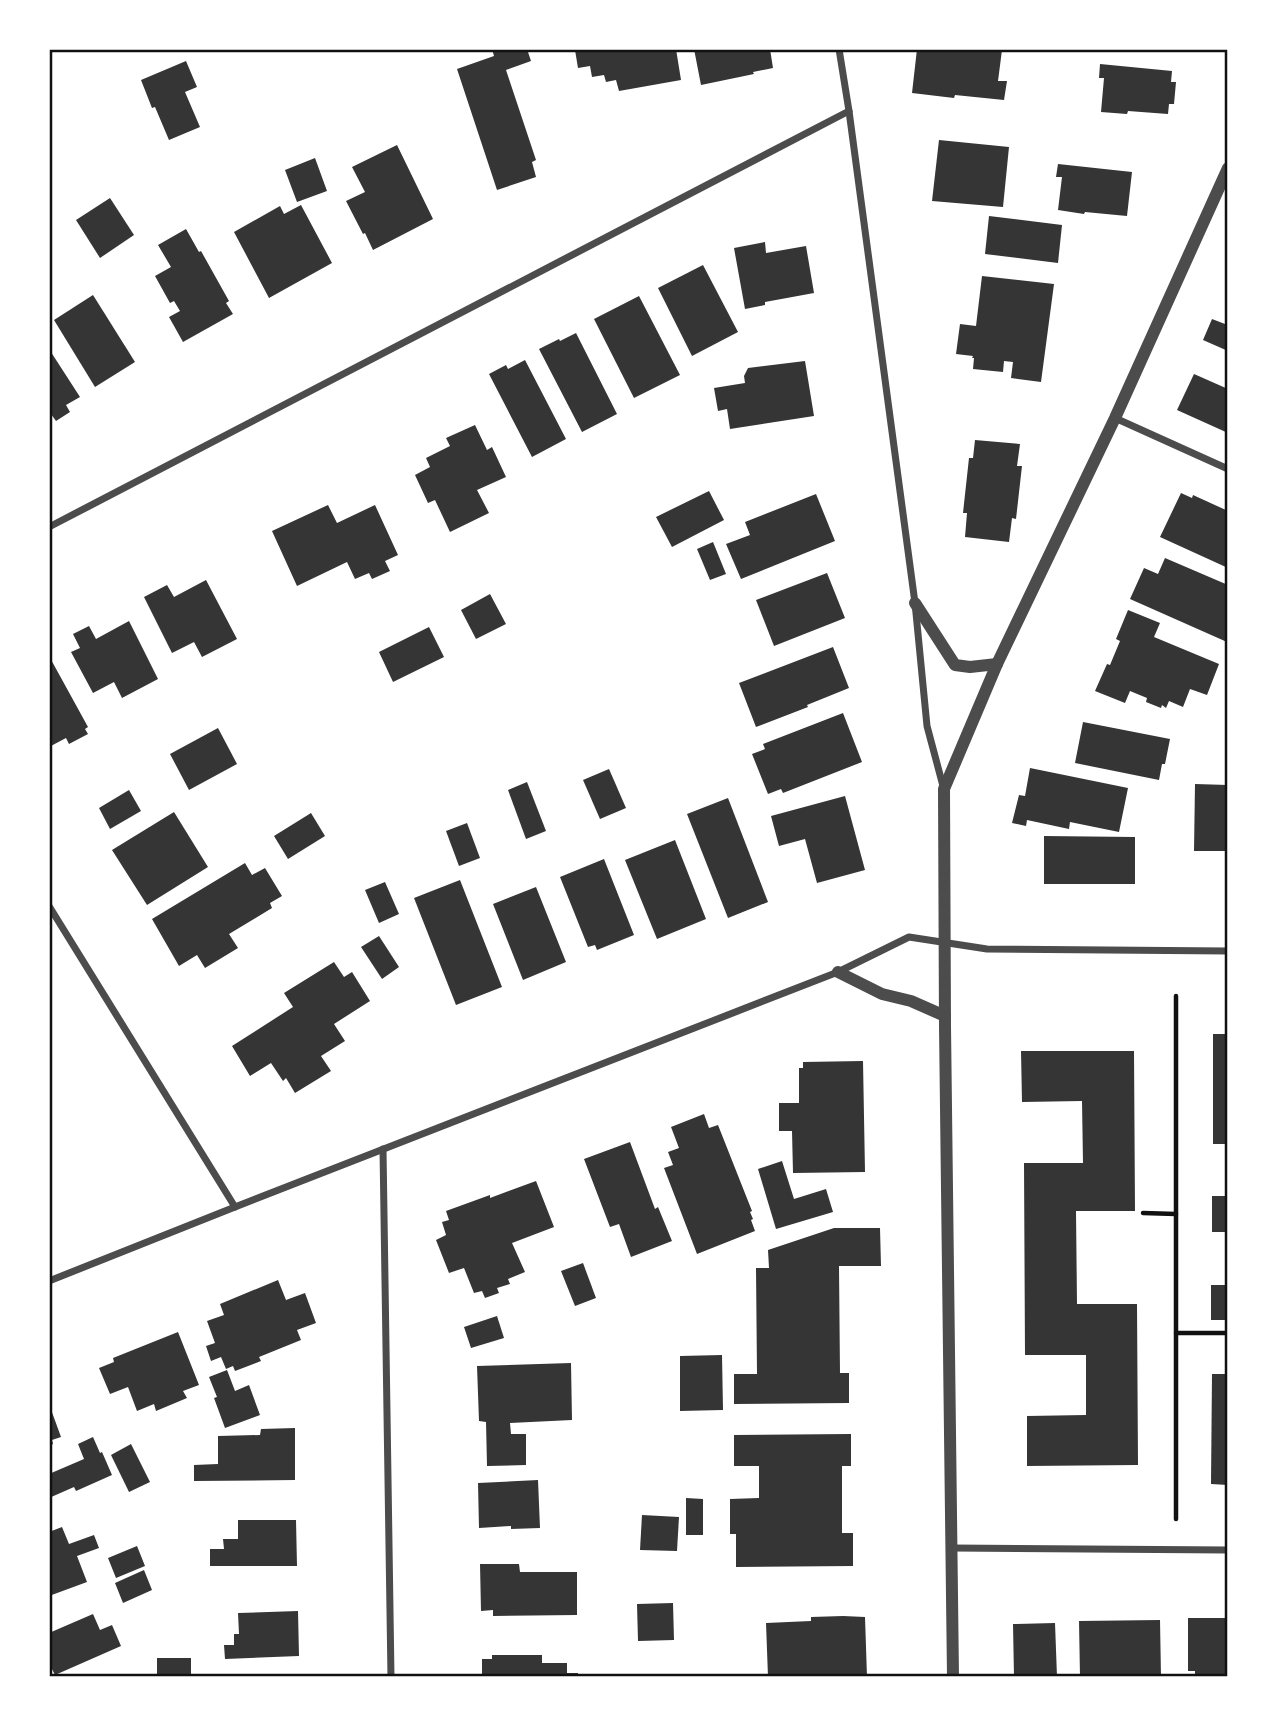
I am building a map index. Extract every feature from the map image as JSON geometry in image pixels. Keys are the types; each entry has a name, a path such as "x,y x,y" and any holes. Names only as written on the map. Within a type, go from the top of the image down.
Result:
{"street":[{"path":"839,49 915,603 927,726 944,789 953,1677"},
{"path":"49,527 849,111"},
{"path":"944,789 997,664 1115,418 1228,168"},
{"path":"1115,418 1228,469"},
{"path":"915,603 955,666 997,664"},
{"path":"49,906 235,1207"},
{"path":"49,1281 838,972 909,937 988,949 1228,951"},
{"path":"838,972 882,994 911,1001 946,1016"},
{"path":"383,1149 391,1677"},
{"path":"952,1548 1228,1550"}],"path":[{"path":"1176,996 1176,1519"},
{"path":"1143,1213 1176,1213"},
{"path":"1176,1333 1228,1334"}],"building":[{"path":"492,49 527,49 531,61 506,70 536,160 532,162 536,177 497,190 457,69 494,56"},
{"path":"676,49 681,80 619,91 616,80 606,82 604,75 592,77 590,66 578,68 575,50"},
{"path":"694,49 770,49 773,68 701,85"},
{"path":"917,49 1002,50 998,81 1007,81 1004,100 912,93"},
{"path":"186,61 197,87 185,92 200,127 169,140 141,80"},
{"path":"1100,64 1172,71 1171,82 1176,82 1174,104 1169,104 1168,114 1101,112 1104,78 1099,78"},
{"path":"939,140 1009,147 1003,207 932,201"},
{"path":"397,145 433,219 373,250 346,201 365,192 352,167"},
{"path":"315,158 327,191 297,202 285,170"},
{"path":"1058,164 1132,172 1127,216 1058,210 1062,177 1056,177"},
{"path":"110,198 134,235 100,258 76,220"},
{"path":"301,205 332,263 269,298 234,232 280,206 284,214"},
{"path":"989,216 1062,225 1058,263 985,254"},
{"path":"186,229 229,301 226,303 233,314 183,342 169,317 180,311 174,301 170,303 155,276 171,267 158,245"},
{"path":"765,242 766,253 806,246 814,293 765,302 765,305 745,309 734,248"},
{"path":"703,265 738,332 692,356 658,288"},
{"path":"982,276 1054,284 1041,382 1011,378 1013,362 1004,361 1003,372 973,369 973,356 956,354 960,324 976,326"},
{"path":"93,295 135,362 95,387 54,320"},
{"path":"639,296 680,375 634,398 594,319"},
{"path":"1228,317 1228,351 1203,340 1212,319 1225,324"},
{"path":"576,333 617,414 582,432 539,349"},
{"path":"49,349 80,397 66,405 70,412 56,421 51,414 49,416"},
{"path":"525,360 566,439 532,457 489,374 506,365 508,369"},
{"path":"805,361 814,416 730,429 727,409 718,411 714,388 745,383 744,376 748,368"},
{"path":"1194,374 1228,389 1228,433 1177,410"},
{"path":"475,425 487,450 492,447 506,477 477,490 489,513 450,532 435,500 428,503 415,475 430,467 426,458 450,446 446,438"},
{"path":"975,440 1020,444 1017,466 1022,466 1016,519 1012,518 1009,542 965,537 967,513 963,513 969,458 973,458"},
{"path":"709,491 724,520 672,547 656,517"},
{"path":"1181,493 1192,498 1193,495 1228,511 1228,568 1160,537"},
{"path":"816,494 835,541 741,579 726,544 750,535 745,522"},
{"path":"328,505 337,523 375,505 398,555 385,561 390,571 372,579 369,573 355,579 347,562 297,586 272,531"},
{"path":"713,542 726,574 710,580 697,549"},
{"path":"1165,558 1228,585 1227,642 1130,599 1144,568 1158,574"},
{"path":"827,573 845,618 774,646 756,600"},
{"path":"206,580 237,639 202,657 194,642 172,653 144,597 167,585 174,597"},
{"path":"490,594 506,624 476,639 461,610"},
{"path":"1128,610 1160,623 1154,637 1219,664 1207,695 1190,689 1183,707 1169,701 1166,708 1162,705 1161,708 1130,691 1125,703 1095,691 1120,641 1116,639"},
{"path":"129,621 158,679 122,698 114,682 93,693 71,652 80,648 73,634 89,626 96,639"},
{"path":"429,627 444,657 393,682 379,652"},
{"path":"833,647 849,688 756,727 739,683"},
{"path":"49,656 88,727 85,729 88,734 69,744 66,738 49,747"},
{"path":"843,713 862,762 783,793 781,789 768,794 752,754 765,749 763,744"},
{"path":"1083,722 1170,739 1159,780 1075,763"},
{"path":"218,728 237,764 189,790 170,754"},
{"path":"1030,768 1128,788 1119,832 1070,822 1069,829 1027,820 1026,826 1012,823 1019,795 1025,796"},
{"path":"609,769 626,808 600,819 583,780"},
{"path":"527,782 546,831 526,839 508,790"},
{"path":"1195,784 1228,785 1228,851 1194,851"},
{"path":"129,790 141,811 110,829 99,808"},
{"path":"845,796 865,870 817,883 805,839 779,846 771,816"},
{"path":"728,798 768,902 728,918 687,814"},
{"path":"174,812 208,867 147,905 112,850"},
{"path":"311,813 325,836 288,859 274,836"},
{"path":"467,823 480,858 459,866 446,831"},
{"path":"1044,836 1135,837 1135,884 1044,884"},
{"path":"675,840 706,919 657,939 625,860"},
{"path":"604,859 634,935 597,950 595,945 588,947 560,877"},
{"path":"245,863 252,875 265,868 282,896 270,903 272,908 229,934 238,948 205,968 197,955 179,966 152,919"},
{"path":"460,880 502,987 456,1005 414,898"},
{"path":"385,882 399,914 379,923 365,890"},
{"path":"536,887 566,962 523,980 493,904"},
{"path":"379,936 399,967 382,979 361,947"},
{"path":"334,962 344,977 352,972 370,1001 334,1024 345,1041 321,1056 331,1071 295,1093 286,1078 283,1081 271,1063 250,1076 232,1046 293,1007 284,993"},
{"path":"1213,1034 1228,1034 1228,1144 1213,1144"},
{"path":"1021,1051 1134,1051 1135,1211 1076,1211 1077,1304 1137,1304 1138,1465 1027,1466 1027,1416 1086,1415 1086,1355 1025,1355 1024,1163 1083,1163 1082,1101 1022,1102"},
{"path":"863,1061 865,1172 793,1173 792,1131 779,1131 779,1103 799,1103 799,1068 803,1068 803,1062"},
{"path":"704,1114 709,1128 718,1125 752,1211 751,1220 755,1231 697,1254 664,1168 673,1165 668,1152 679,1148 671,1127"},
{"path":"630,1142 655,1209 658,1207 672,1241 631,1257 619,1224 610,1227 584,1159"},
{"path":"782,1161 794,1199 826,1189 833,1212 776,1229 758,1169"},
{"path":"536,1181 554,1227 512,1243 525,1272 508,1279 510,1284 497,1288 499,1293 485,1298 482,1291 474,1293 464,1268 449,1273 436,1240 446,1235 442,1222 449,1220 446,1211"},
{"path":"1212,1196 1228,1196 1228,1232 1212,1232"},
{"path":"834,1228 880,1228 881,1266 839,1266 840,1373 849,1373 849,1403 734,1404 734,1374 757,1374 756,1268 769,1268 768,1250"},
{"path":"583,1263 596,1298 575,1306 561,1271"},
{"path":"278,1280 286,1300 305,1293 316,1323 297,1330 301,1340 259,1357 261,1361 235,1371 233,1366 226,1369 221,1357 211,1361 206,1346 215,1343 207,1321 224,1315 220,1304"},
{"path":"1211,1285 1228,1285 1228,1320 1211,1320"},
{"path":"497,1316 504,1338 471,1348 464,1327"},
{"path":"178,1332 199,1385 183,1391 187,1398 156,1411 154,1404 137,1411 128,1387 110,1394 99,1368 114,1362 113,1358"},
{"path":"722,1355 723,1410 680,1411 680,1356"},
{"path":"571,1363 572,1420 510,1423 511,1434 526,1434 526,1465 487,1466 486,1422 479,1421 477,1366"},
{"path":"227,1370 235,1391 249,1385 260,1415 225,1428 209,1377"},
{"path":"1212,1374 1228,1374 1228,1485 1211,1484"},
{"path":"49,1404 61,1437 52,1440 53,1444 49,1446"},
{"path":"295,1428 295,1480 194,1481 194,1465 218,1464 218,1436 260,1435 261,1429"},
{"path":"851,1434 851,1466 842,1466 842,1533 853,1533 853,1566 736,1567 736,1534 730,1534 730,1499 759,1498 759,1466 734,1466 734,1435"},
{"path":"93,1437 112,1475 76,1491 74,1487 49,1498 49,1474 84,1459 78,1444"},
{"path":"131,1444 150,1482 129,1492 111,1455"},
{"path":"538,1480 540,1528 479,1528 478,1483"},
{"path":"686,1498 703,1499 703,1535 686,1535"},
{"path":"642,1515 679,1517 677,1551 640,1550"},
{"path":"238,1520 296,1520 297,1566 210,1566 210,1549 224,1549 223,1539 238,1539"},
{"path":"62,1527 69,1544 94,1535 99,1548 77,1556 87,1582 49,1596 49,1532"},
{"path":"137,1546 145,1566 116,1578 108,1558"},
{"path":"480,1564 519,1564 520,1572 577,1572 577,1615 493,1616 493,1610 481,1611"},
{"path":"144,1570 152,1590 123,1603 115,1583"},
{"path":"673,1603 674,1640 638,1641 637,1604"},
{"path":"298,1611 299,1656 225,1659 224,1645 234,1645 234,1634 239,1634 238,1613"},
{"path":"93,1614 100,1630 112,1625 121,1646 55,1675 49,1663 49,1633"},
{"path":"843,1616 865,1617 867,1677 768,1677 766,1623"},
{"path":"1188,1618 1228,1618 1228,1677 1195,1677 1195,1671 1188,1671"},
{"path":"1160,1620 1161,1677 1080,1677 1079,1621"},
{"path":"1055,1623 1057,1677 1014,1677 1013,1624"},
{"path":"492,1655 542,1655 542,1663 567,1663 567,1673 578,1673 578,1677 482,1677 482,1659 492,1659"},
{"path":"157,1658 191,1658 191,1677 157,1677"}]}
